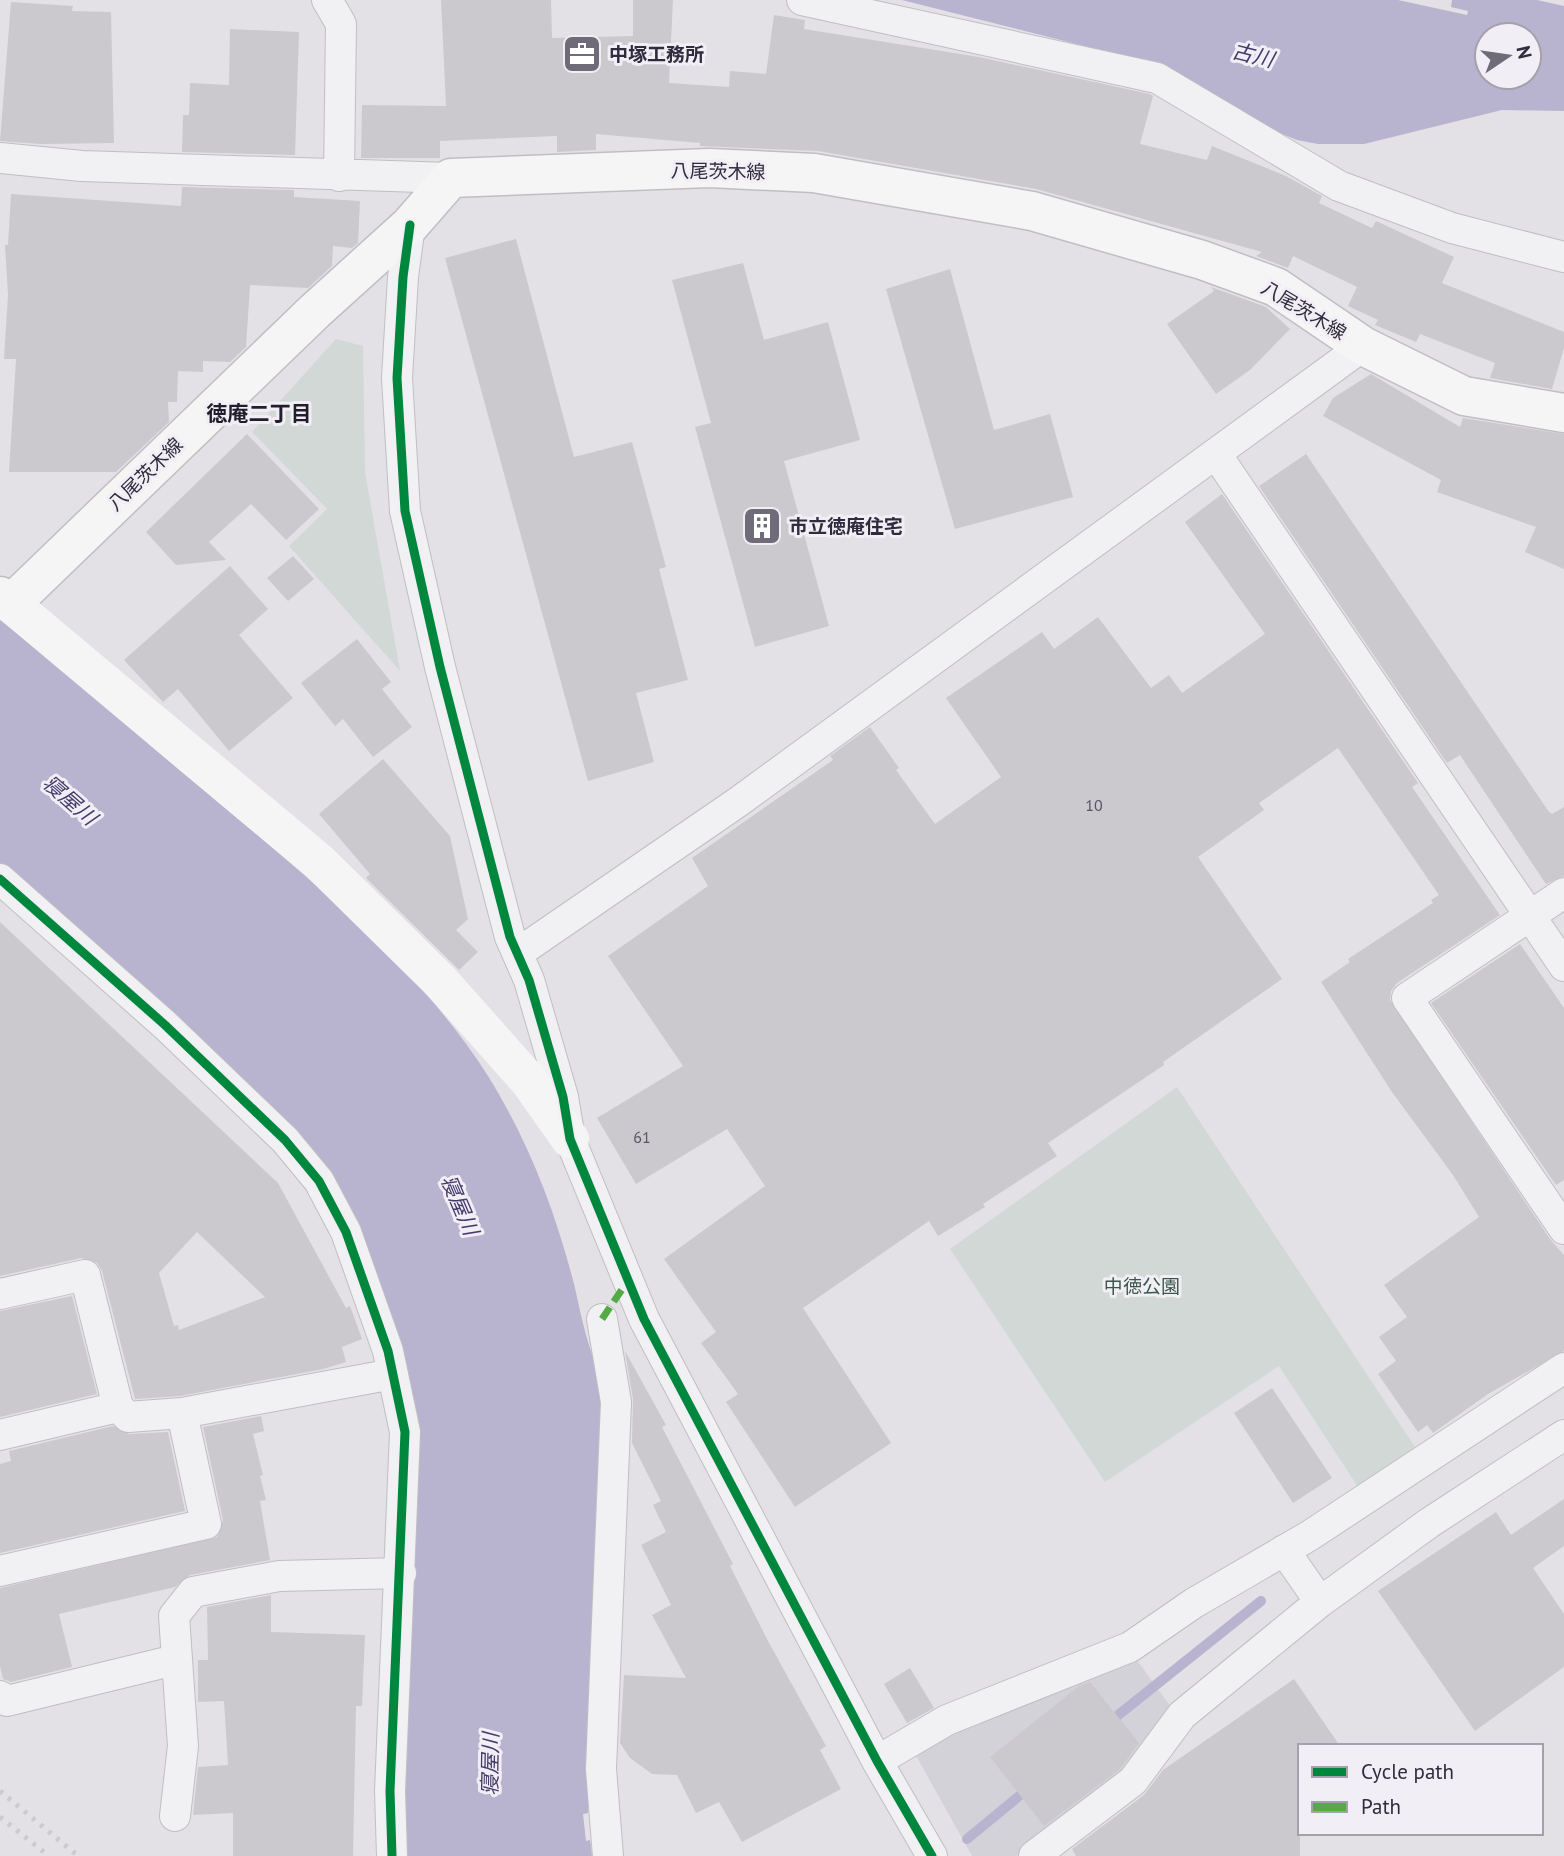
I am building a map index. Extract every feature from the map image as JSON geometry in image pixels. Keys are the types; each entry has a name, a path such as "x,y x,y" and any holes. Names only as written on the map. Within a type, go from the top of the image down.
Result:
{"main road":[{"name":"八尾茨木線","path":"6,600 410,225 451,178 709,168 814,173 1032,211 1202,260 1276,287 1363,346 1464,396 1564,413"},
{"path":"6,600 319,862 442,983 528,1081 570,1139"}],"street":[{"path":"327,0 341,24 339,176"},
{"path":"802,0 1157,78 1339,186 1452,229 1564,257"},
{"path":"0,158 82,166 451,178"},
{"path":"410,225 401,289 397,378 405,511 440,667 503,910 529,980 557,1074 570,1139 644,1319 877,1761 932,1856"},
{"path":"518,953 749,794 1363,346"},
{"path":"1216,454 1564,966"},
{"path":"0,879 165,1025 285,1140 318,1181 346,1232 368,1289 393,1374 405,1432 390,1791 392,1856"},
{"path":"1564,894 1407,998 1564,1229"},
{"path":"0,1294 85,1275 118,1407 128,1417 182,1413 393,1374"},
{"path":"602,1318 616,1402 601,1769 608,1856"},
{"path":"877,1761 947,1720 1122,1652 1194,1603 1284,1550 1564,1368"},
{"path":"0,1435 118,1407"},
{"path":"0,1571 205,1524 182,1413"},
{"path":"1034,1856 1133,1781 1182,1715 1320,1602 1429,1523 1564,1435"},
{"path":"1284,1550 1320,1602"},
{"path":"175,1816 183,1746 181,1686 175,1660 174,1616 193,1592 279,1576 401,1573"},
{"path":"0,1696 7,1701 175,1660"}],"shaded area":[{"path":"1136,1659 1171,1707 1127,1774 1016,1856 972,1856 914,1752 957,1731"}],"green space":[{"path":"336,339 363,346 365,472 400,671 289,546 327,509 252,432"},
{"name":"中徳公園","path":"1177,1087 1415,1447 1358,1487 1279,1366 1105,1482 950,1249"}],"water":[{"name":"古川","path":"902,0 1398,0 1467,15 1468,11 1451,7 1452,0 1537,0 1564,6 1564,111 1502,110 1364,144 1318,144 1297,140 1255,123 1140,60"},
{"name":"寝屋川","path":"0,620 72,677 310,880 389,954 459,1034 503,1101 529,1152 559,1233 599,1381 600,1450 588,1813 583,1814 586,1841 590,1840 592,1856 405,1856 402,1790 408,1378 392,1317 358,1227 230,1068 176,1014 0,864"}],"building":[{"path":"441,0 551,0 552,38 633,36 633,0 673,0 669,83 729,87 730,71 766,74 774,15 805,20 804,29 979,57 1150,94 1153,96 1140,144 1207,160 1212,146 1286,176 1322,196 1319,203 1372,228 1376,221 1454,257 1442,283 1564,332 1564,348 1552,389 1490,378 1495,363 1420,334 1416,342 1375,325 1378,320 1348,306 1357,287 1293,256 1288,268 1256,256 1262,252 1036,189 818,151 700,146 700,143 596,134 596,150 557,152 557,136 440,141 440,158 361,158 362,105 446,106"},
{"path":"11,2 73,6 72,11 111,12 114,143 40,144 0,141"},
{"path":"230,29 299,32 295,155 182,152 183,115 189,115 190,83 229,85"},
{"path":"182,187 294,190 294,197 360,201 358,243 352,248 333,246 332,266 308,288 250,285 246,347 230,362 203,361 203,372 178,371 177,402 168,402 169,422 116,472 9,472 16,359 4,359 8,295 5,245 8,245 11,194 181,206"},
{"path":"516,239 574,457 632,442 666,567 659,569 688,680 636,693 654,762 588,781 445,258"},
{"name":"市立徳庵住宅","path":"743,263 764,340 828,322 860,440 784,461 829,626 755,647 695,427 711,423 672,280"},
{"path":"950,269 994,430 1050,414 1073,497 955,529 886,289"},
{"path":"1211,287 1266,307 1290,329 1250,370 1216,394 1167,324 1214,291"},
{"path":"1371,374 1460,427 1463,418 1564,434 1564,569 1525,552 1536,527 1437,492 1441,480 1323,416 1333,398"},
{"path":"247,434 319,509 286,540 251,504 209,542 226,560 176,565 146,532"},
{"path":"1306,454 1549,812 1552,814 1564,807 1564,876 1546,884 1460,755 1447,763 1259,486"},
{"path":"1222,494 1418,783 1412,787 1500,915 1397,983 1391,991 1390,1000 1550,1239 1564,1255 1564,1351 1488,1394 1433,1433 1427,1425 1418,1432 1378,1374 1396,1361 1379,1337 1407,1317 1384,1285 1479,1217 1453,1175 1392,1092 1321,982 1350,962 1348,959 1433,903 1431,900 1439,895 1338,748 1259,803 1264,810 1198,857 1282,979 1163,1062 1164,1065 1048,1143 1057,1156 983,1204 985,1207 938,1236 929,1221 803,1308 891,1443 795,1507 726,1402 738,1394 701,1343 716,1332 664,1259 765,1186 727,1129 636,1184 597,1118 683,1066 608,956 708,886 692,858 833,760 830,756 870,727 899,768 896,770 935,824 1001,777 946,698 1042,632 1054,649 1098,617 1151,688 1169,675 1182,693 1265,634 1185,522"},
{"path":"293,556 314,579 288,601 267,578"},
{"path":"230,566 268,609 239,635 293,698 229,751 178,689 163,702 124,660"},
{"path":"357,639 391,682 382,689 412,727 373,757 343,719 335,726 301,683"},
{"path":"383,759 450,836 468,919 456,930 478,952 459,970 366,878 370,874 319,814"},
{"path":"0,922 278,1183 346,1308 350,1306 362,1339 342,1347 346,1362 323,1369 180,1396 135,1399 102,1271 97,1263 81,1258 0,1276","holes":["197,1232 265,1297 179,1330 178,1325 174,1326 159,1273"]},
{"path":"1520,944 1564,1008 1564,1180 1556,1185 1431,1003"},
{"path":"72,1296 97,1394 0,1417 0,1311"},
{"path":"625,1351 666,1425 662,1427 733,1564 730,1566 768,1641 826,1746 820,1750 841,1789 742,1842 719,1802 696,1813 677,1775 652,1774 630,1758 620,1743 624,1675 686,1678 652,1615 671,1605 641,1545 666,1532 653,1505 661,1501 632,1443 633,1399"},
{"path":"1272,1388 1332,1478 1293,1503 1234,1413"},
{"path":"261,1416 264,1431 253,1434 263,1475 260,1476 266,1500 260,1501 270,1560 190,1575 175,1587 59,1614 72,1667 11,1682 3,1679 0,1666 0,1588 217,1537 223,1520 203,1427"},
{"path":"113,1426 129,1434 168,1432 185,1511 0,1553 0,1464 11,1461 9,1451"},
{"path":"1564,1499 1564,1546 1533,1568 1564,1614 1564,1667 1475,1731 1378,1591 1496,1512 1511,1535"},
{"path":"271,1595 271,1632 365,1635 362,1706 356,1706 353,1856 233,1856 233,1813 193,1815 198,1767 228,1765 224,1701 198,1702 198,1660 208,1660 207,1607"},
{"path":"910,1668 934,1708 907,1723 884,1684"},
{"path":"1294,1679 1339,1744 1298,1744 1300,1856 1076,1856 1072,1849 1144,1795 1163,1770"},
{"path":"1090,1682 1139,1743 1120,1769 1044,1826 990,1757 1079,1686"}],"waterway":[{"path":"1107,1724 1261,1601"},
{"path":"967,1839 1030,1787"}],"railway":[{"path":"0,1791 78,1856"},
{"path":"0,1817 49,1856"}],"marked path":[{"path":"602,1319 627,1282"}],"cycle path":[{"path":"410,225 403,277 397,378 405,511 440,667 510,937 529,980 563,1097 570,1139 644,1319 877,1761 932,1856"},
{"path":"0,879 165,1025 285,1140 319,1181 346,1232 388,1351 405,1432 390,1791 392,1856"}],"place":[{"name":"中塚工務所","path":"582,54"},
{"name":"市立徳庵住宅","path":"762,526"}],"district":[{"name":"徳庵二丁目","path":"259,413"}]}
